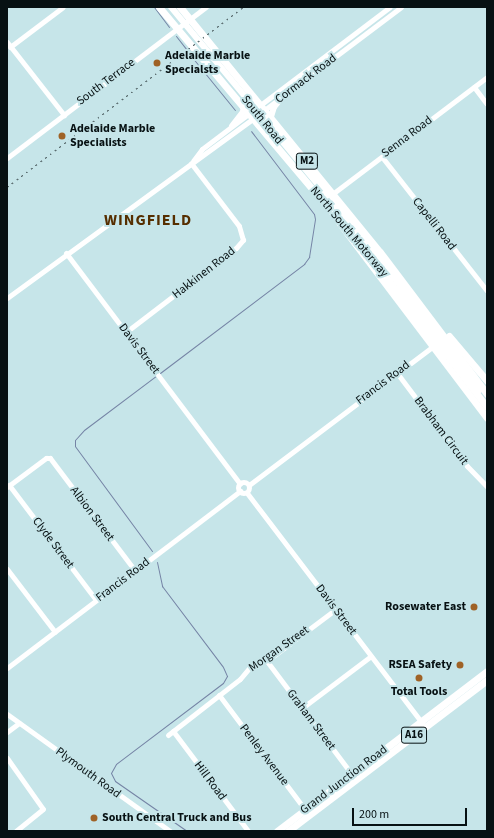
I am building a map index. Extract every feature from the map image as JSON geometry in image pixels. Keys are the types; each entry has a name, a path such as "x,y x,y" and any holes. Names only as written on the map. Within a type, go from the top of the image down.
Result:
{"highway":[{"name":"North South Motorway","path":"159,7 335,216 350,230 487,407"},
{"name":"North South Motorway","path":"180,7 430,318 487,394"},
{"path":"335,216 462,387 487,418"},
{"path":"430,318 487,381"},
{"name":"Grand Junction Road","path":"423,724 487,671"},
{"name":"Grand Junction Road","path":"276,831 307,812 423,724 487,680"},
{"name":"Grand Junction Road","path":"288,831 307,812"}],"main road":[{"name":"South Road","path":"171,7 186,22 258,115 385,266 487,402"},
{"path":"268,127 271,114 282,97"},
{"path":"232,126 243,112 246,99"}],"street":[{"path":"63,7 9,44 64,115"},
{"name":"South Terrace","path":"7,158 206,7"},
{"name":"Cormack Road","path":"191,163 202,149 390,7"},
{"name":"Cormack Road","path":"7,298 66,253 191,163 207,154 401,7"},
{"path":"302,73 307,78"},
{"name":"Senna Road","path":"327,198 487,77"},
{"path":"474,87 487,104"},
{"name":"Capelli Road","path":"382,157 487,291"},
{"name":"Hakkinen Road","path":"126,332 236,248 243,240 240,226 191,163"},
{"name":"Davis Street","path":"66,253 240,484"},
{"name":"Francis Road","path":"249,485 441,340"},
{"name":"Brabham Circuit","path":"396,373 466,466 487,487"},
{"name":"Albion Street","path":"8,486 48,457 135,571"},
{"path":"240,484 249,485 247,492 240,491 240,484"},
{"name":"Clyde Street","path":"8,486 96,600"},
{"name":"Francis Road","path":"7,668 240,491"},
{"name":"Davis Street","path":"247,492 423,724"},
{"path":"7,569 55,632"},
{"name":"Morgan Street","path":"170,733 240,679 251,666 259,660 266,660 336,609"},
{"path":"302,708 371,656"},
{"name":"Graham Street","path":"266,660 354,776"},
{"name":"Penley Avenue","path":"219,695 307,812"},
{"name":"Plymouth Road","path":"7,714 170,831"},
{"path":"7,732 19,723"},
{"name":"Hill Road","path":"170,733 248,831"},
{"path":"7,758 43,806 40,813 16,831"}],"waterway":[{"path":"154,7 169,27"},
{"path":"176,36 186,49"},
{"path":"187,51 235,110"},
{"path":"160,373 304,264 309,257 315,219 314,214 251,131"},
{"path":"152,551 75,446 75,440 84,430 156,376"},
{"path":"157,562 162,586 223,667 227,676 223,683 116,764 111,773 115,781 187,831"}],"railway":[{"path":"7,187 243,7"}],"place":[{"name":"Adelaide Marble Specialsts","path":"157,63"},
{"name":"Adelaide Marble Specialists","path":"62,136"},
{"name":"Rosewater East","path":"474,607"},
{"name":"RSEA Safety","path":"460,665"},
{"name":"Total Tools","path":"419,678"},
{"name":"South Central Truck and Bus","path":"94,818"}],"district":[{"name":"WINGFIELD","path":"148,220"}]}
